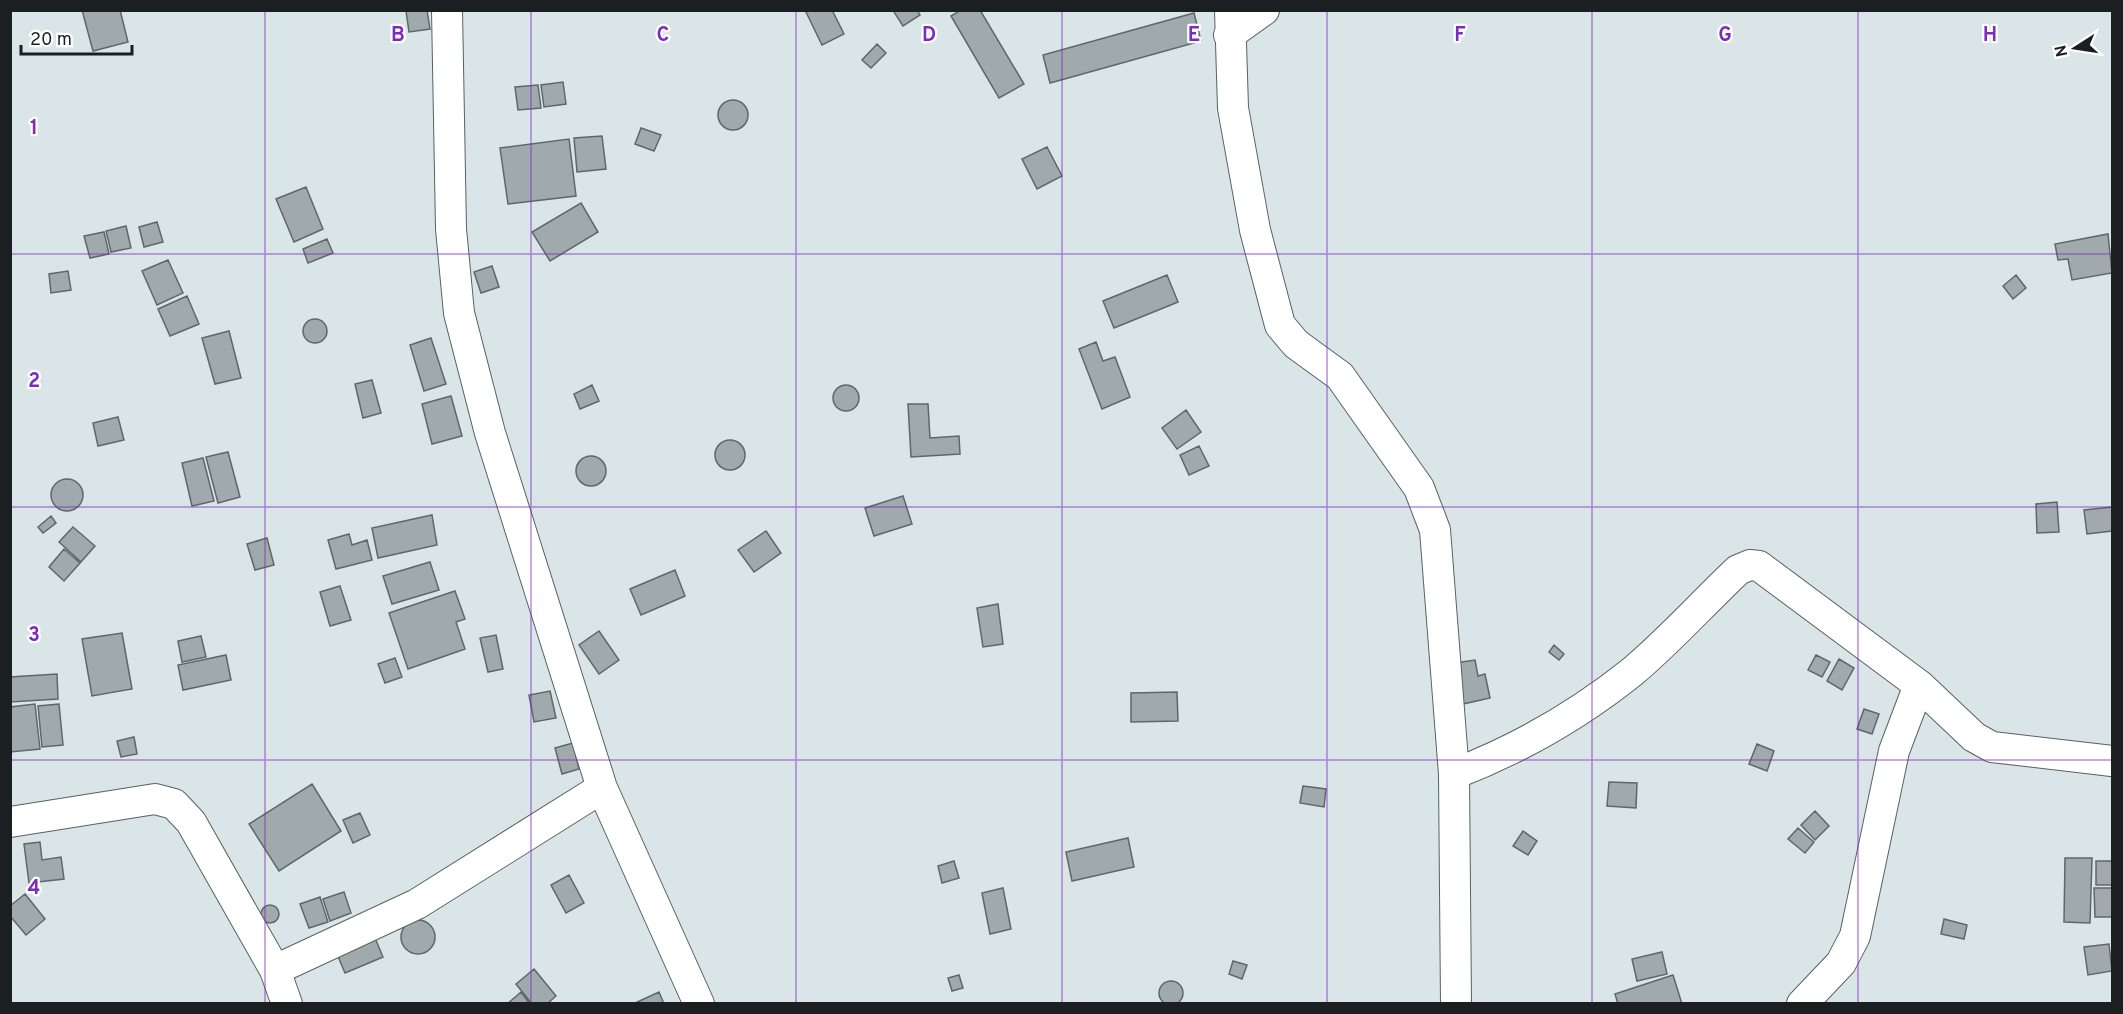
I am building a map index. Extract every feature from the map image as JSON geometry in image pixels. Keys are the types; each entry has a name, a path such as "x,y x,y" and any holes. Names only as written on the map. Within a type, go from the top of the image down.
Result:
{"street":[{"path":"447,10 451,229 459,313 490,433 540,598 602,788 699,1004"},
{"path":"1264,10 1229,23 1235,119 1256,230 1280,325 1296,344 1340,376 1419,488 1435,530 1454,774 1456,1004"},
{"path":"1454,774 1510,751 1545,733 1632,671 1738,570 1750,565 1759,566 1919,685 1974,737 1992,747 2112,761"},
{"path":"1802,1004 1841,963 1856,936 1894,751 1919,685"},
{"path":"274,970 417,904 602,788"},
{"path":"10,822 155,799 174,804 191,822 274,970 286,1004"}],"building":[{"path":"82,10 120,10 128,42 93,51"},
{"path":"427,10 430,29 409,32 406,11"},
{"path":"805,10 832,10 844,34 822,45"},
{"path":"917,10 920,15 903,26 894,12"},
{"path":"961,10 980,10 1024,84 999,98 951,16"},
{"path":"1194,13 1201,41 1050,83 1043,55"},
{"path":"877,44 886,53 871,68 862,60"},
{"path":"563,82 566,104 544,107 541,85"},
{"path":"538,85 541,108 518,110 515,87"},
{"path":"733,100 744,104 748,115 744,126 733,130 722,126 718,115 722,104"},
{"path":"641,128 661,135 654,151 635,144"},
{"path":"602,136 606,169 577,172 574,138"},
{"path":"569,139 576,196 508,204 500,148"},
{"path":"1047,147 1062,176 1037,189 1022,159"},
{"path":"306,187 323,229 294,242 276,199"},
{"path":"581,203 598,232 550,261 532,232"},
{"path":"157,222 163,242 144,247 139,227"},
{"path":"126,226 131,248 111,252 106,231"},
{"path":"104,232 109,254 90,258 84,236"},
{"path":"2108,234 2112,273 2072,280 2068,259 2058,260 2055,244"},
{"path":"327,239 333,253 308,263 303,249"},
{"path":"168,260 183,293 157,305 142,271"},
{"path":"492,266 499,287 481,293 474,272"},
{"path":"68,271 71,290 51,293 49,274"},
{"path":"1167,275 1178,302 1114,328 1103,301"},
{"path":"2016,275 2026,288 2013,299 2003,286"},
{"path":"187,296 199,324 170,336 158,309"},
{"path":"315,319 320,320 326,326 326,336 320,342 315,343 310,342 304,336 303,331 304,326 310,320"},
{"path":"229,331 241,378 215,384 202,338"},
{"path":"431,338 446,384 424,391 410,345"},
{"path":"1096,342 1103,361 1115,357 1130,397 1102,409 1079,349"},
{"path":"372,380 381,413 363,418 355,384"},
{"path":"592,385 599,401 580,409 574,394"},
{"path":"846,385 855,389 859,398 855,407 846,411 837,407 833,398 837,389"},
{"path":"451,396 462,436 432,444 422,404"},
{"path":"908,404 928,404 930,438 959,436 960,454 911,457"},
{"path":"1186,410 1201,432 1177,449 1162,428"},
{"path":"118,417 124,440 98,446 93,423"},
{"path":"730,440 741,444 745,455 741,466 730,470 719,466 715,455 719,444"},
{"path":"1199,446 1209,466 1189,475 1180,455"},
{"path":"228,452 240,497 218,503 206,457"},
{"path":"591,456 602,460 606,471 602,482 591,486 580,482 576,471 580,460"},
{"path":"203,458 214,501 192,506 182,463"},
{"path":"67,479 78,484 83,495 78,506 67,511 56,506 51,495 56,484"},
{"path":"903,496 912,524 874,536 865,508"},
{"path":"2057,502 2059,532 2037,533 2036,504"},
{"path":"2112,507 2112,531 2087,534 2084,510"},
{"path":"432,515 437,545 378,558 372,528"},
{"path":"51,516 56,523 43,533 38,527"},
{"path":"73,527 95,546 81,562 59,542"},
{"path":"766,531 781,553 754,572 738,550"},
{"path":"349,534 352,545 367,540 372,560 336,569 328,540"},
{"path":"267,538 274,565 255,570 247,544"},
{"path":"64,549 80,563 64,581 49,567"},
{"path":"430,562 439,590 392,604 383,576"},
{"path":"675,570 685,596 641,615 630,589"},
{"path":"340,586 351,620 330,626 320,592"},
{"path":"455,591 465,619 456,622 465,649 408,669 389,613"},
{"path":"998,604 1003,644 983,647 977,608"},
{"path":"599,631 619,660 599,674 579,645"},
{"path":"122,633 132,689 92,696 82,639"},
{"path":"496,635 503,669 488,672 480,638"},
{"path":"201,636 206,657 182,662 178,641"},
{"path":"1554,645 1564,654 1559,660 1549,652"},
{"path":"226,655 231,680 183,690 178,665"},
{"path":"1816,655 1830,662 1822,677 1808,670"},
{"path":"395,658 402,677 385,683 378,664"},
{"path":"1839,659 1854,668 1842,690 1827,681"},
{"path":"1475,660 1478,676 1485,674 1490,698 1463,704 1455,663"},
{"path":"57,674 58,699 10,702 10,677"},
{"path":"550,691 556,718 534,722 529,695"},
{"path":"1177,692 1178,721 1131,722 1131,693"},
{"path":"35,704 40,749 10,752 10,707"},
{"path":"59,704 63,745 42,747 38,706"},
{"path":"1864,709 1879,714 1872,734 1857,729"},
{"path":"134,737 137,754 121,757 117,741"},
{"path":"573,743 579,769 562,774 555,748"},
{"path":"1757,744 1774,751 1767,771 1749,764"},
{"path":"1609,782 1637,783 1636,808 1607,806"},
{"path":"312,784 341,831 279,871 249,824"},
{"path":"1303,786 1326,789 1324,807 1300,803"},
{"path":"1815,811 1829,826 1815,840 1801,825"},
{"path":"360,813 370,835 353,843 343,820"},
{"path":"1798,828 1814,842 1805,853 1788,839"},
{"path":"1523,831 1537,841 1528,855 1513,846"},
{"path":"1128,838 1134,867 1072,881 1066,852"},
{"path":"40,842 42,860 61,857 64,879 29,883 24,844"},
{"path":"2065,858 2092,858 2090,923 2064,922"},
{"path":"954,861 959,878 942,883 938,866"},
{"path":"2096,861 2112,861 2112,885 2096,885"},
{"path":"569,875 584,903 566,913 551,885"},
{"path":"1003,888 1011,929 990,934 982,893"},
{"path":"2094,888 2112,888 2112,917 2095,917"},
{"path":"344,892 351,913 330,921 323,899"},
{"path":"25,894 45,919 26,935 10,916 10,906"},
{"path":"320,897 328,922 309,928 300,904"},
{"path":"266,905 274,905 279,910 277,921 266,923 261,918 261,910"},
{"path":"1944,919 1967,925 1964,939 1941,934"},
{"path":"418,920 430,925 435,937 430,949 418,954 406,949 401,937 406,925"},
{"path":"375,938 383,957 345,973 337,954"},
{"path":"2109,944 2112,971 2088,975 2084,947"},
{"path":"1662,952 1667,974 1637,981 1632,959"},
{"path":"1233,961 1247,965 1242,979 1229,974"},
{"path":"534,969 556,996 547,1004 532,1004 516,984"},
{"path":"959,975 963,988 952,991 948,978"},
{"path":"1673,975 1682,1004 1618,1004 1615,994"},
{"path":"1171,981 1179,985 1183,993 1179,1001 1171,1005 1163,1001 1159,993 1163,985"},
{"path":"521,992 530,1004 507,1004"},
{"path":"659,992 664,1004 635,1003"}]}
